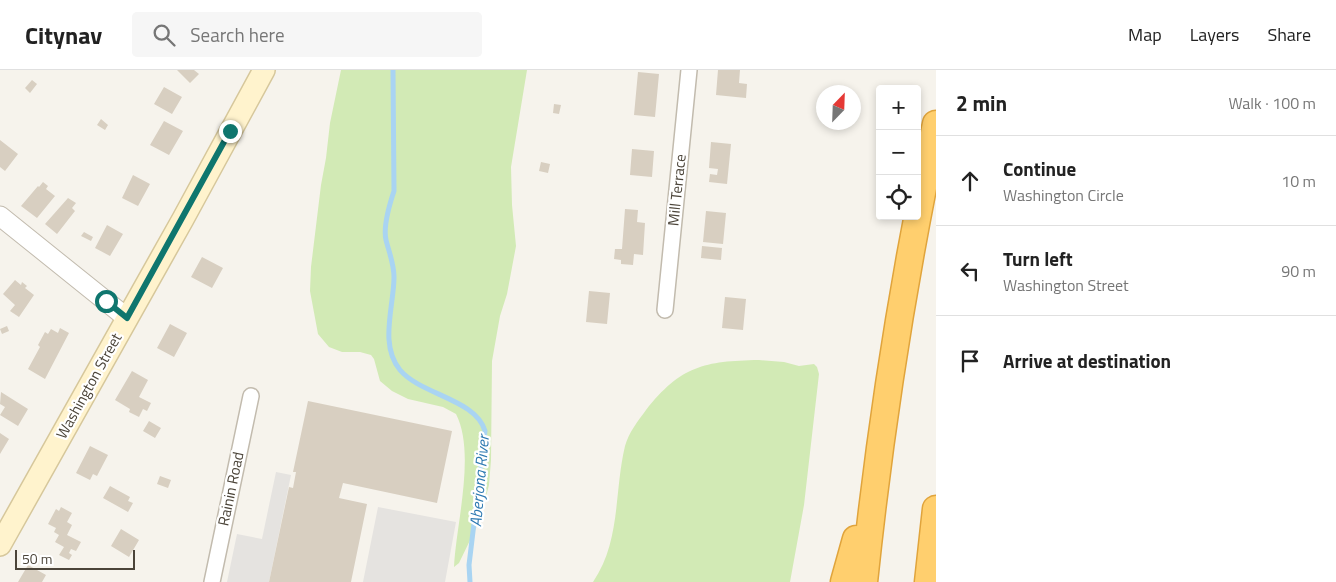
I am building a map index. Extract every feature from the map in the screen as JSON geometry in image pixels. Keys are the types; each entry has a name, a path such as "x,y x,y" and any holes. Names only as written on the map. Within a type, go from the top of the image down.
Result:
{"highway":[{"path":"864,582 876,472 900,311 936,124"},
{"path":"844,582 876,472"},
{"path":"936,509 936,514"},
{"path":"928,582 936,509"}],"main road":[{"name":"Washington Street","path":"0,545 264,70"}],"street":[{"name":"Mill Terrace","path":"665,310 689,70"},
{"path":"0,216 127,318"},
{"name":"Rainin Road","path":"212,582 251,396"}],"green space":[{"path":"341,70 527,70 511,167 516,246 492,361 489,485 476,528 459,563 454,567 465,468 462,430 456,414 443,407 408,399 392,391 380,381 374,359 371,355 360,352 342,352 329,347 318,334 310,291 311,267 330,123"},
{"path":"759,360 784,362 799,366 814,364 819,374 804,505 790,582 593,582 602,566 613,533 625,446 631,431 646,410 671,384 695,369 723,362"}],"shaded area":[{"path":"276,472 291,475 269,582 227,582 237,534 262,539"},
{"path":"378,507 456,522 445,582 363,582"}],"building":[{"path":"177,70 194,70 199,74 190,83"},
{"path":"718,70 740,70 739,83 747,84 746,98 716,95"},
{"path":"638,72 659,74 655,117 634,115"},
{"path":"32,80 37,84 30,93 25,88"},
{"path":"164,87 182,97 172,114 154,104"},
{"path":"554,104 561,105 559,114 553,113"},
{"path":"101,119 108,125 105,130 97,125"},
{"path":"164,121 183,131 169,155 150,145"},
{"path":"0,140 18,154 5,171 0,167"},
{"path":"711,142 731,144 727,184 709,182 710,174 717,175 718,169 709,168"},
{"path":"632,149 654,151 652,177 630,175"},
{"path":"541,162 550,164 548,173 539,171"},
{"path":"133,175 150,184 138,206 122,198"},
{"path":"43,182 48,186 46,189 55,196 37,218 21,206"},
{"path":"68,198 76,203 72,208 75,211 57,234 45,224"},
{"path":"625,209 638,210 637,222 645,223 643,255 634,254 633,265 621,264 621,260 614,259 615,249 622,249"},
{"path":"706,211 726,213 723,244 703,242"},
{"path":"107,225 123,234 110,256 95,248"},
{"path":"84,232 93,237 91,241 81,236"},
{"path":"702,246 722,248 721,260 701,258"},
{"path":"202,257 223,268 212,288 191,277"},
{"path":"15,280 21,285 22,282 27,286 25,288 34,295 19,317 10,311 15,305 3,294"},
{"path":"589,291 610,293 607,324 586,322"},
{"path":"725,297 746,299 743,330 722,328"},
{"path":"170,324 187,333 174,357 157,348"},
{"path":"7,326 9,331 2,334 0,329"},
{"path":"60,328 69,333 45,379 28,369 40,347 38,345 45,332 48,334 51,329 58,333"},
{"path":"132,371 148,380 139,397 151,403 147,411 143,409 139,417 129,412 130,409 115,400"},
{"path":"1,392 28,409 18,426 0,415 5,407 0,404"},
{"path":"308,401 452,431 437,503 343,483 339,498 367,504 351,582 269,582 289,487 293,488 296,472 293,472"},
{"path":"149,421 161,428 155,438 143,431"},
{"path":"0,433 9,439 0,454"},
{"path":"90,446 108,455 97,476 93,474 90,480 76,473"},
{"path":"160,476 171,480 168,488 157,484"},
{"path":"110,486 130,497 128,501 133,503 128,512 103,498"},
{"path":"61,507 72,513 67,522 72,525 67,535 81,542 76,551 71,549 69,553 72,555 69,560 59,555 64,547 55,542 59,535 54,532 56,528 48,524 56,509 59,511"},
{"path":"121,529 139,540 129,557 111,546"},
{"path":"28,565 46,575 42,582 18,582"}],"waterway":[{"name":"Aberjona River","path":"393,70 394,191 385,229 394,277 389,325 390,349 400,370 409,378 471,411 480,420 485,431 469,565 470,582"}],"route":[{"path":"106,301 127,318 230,131"}]}
